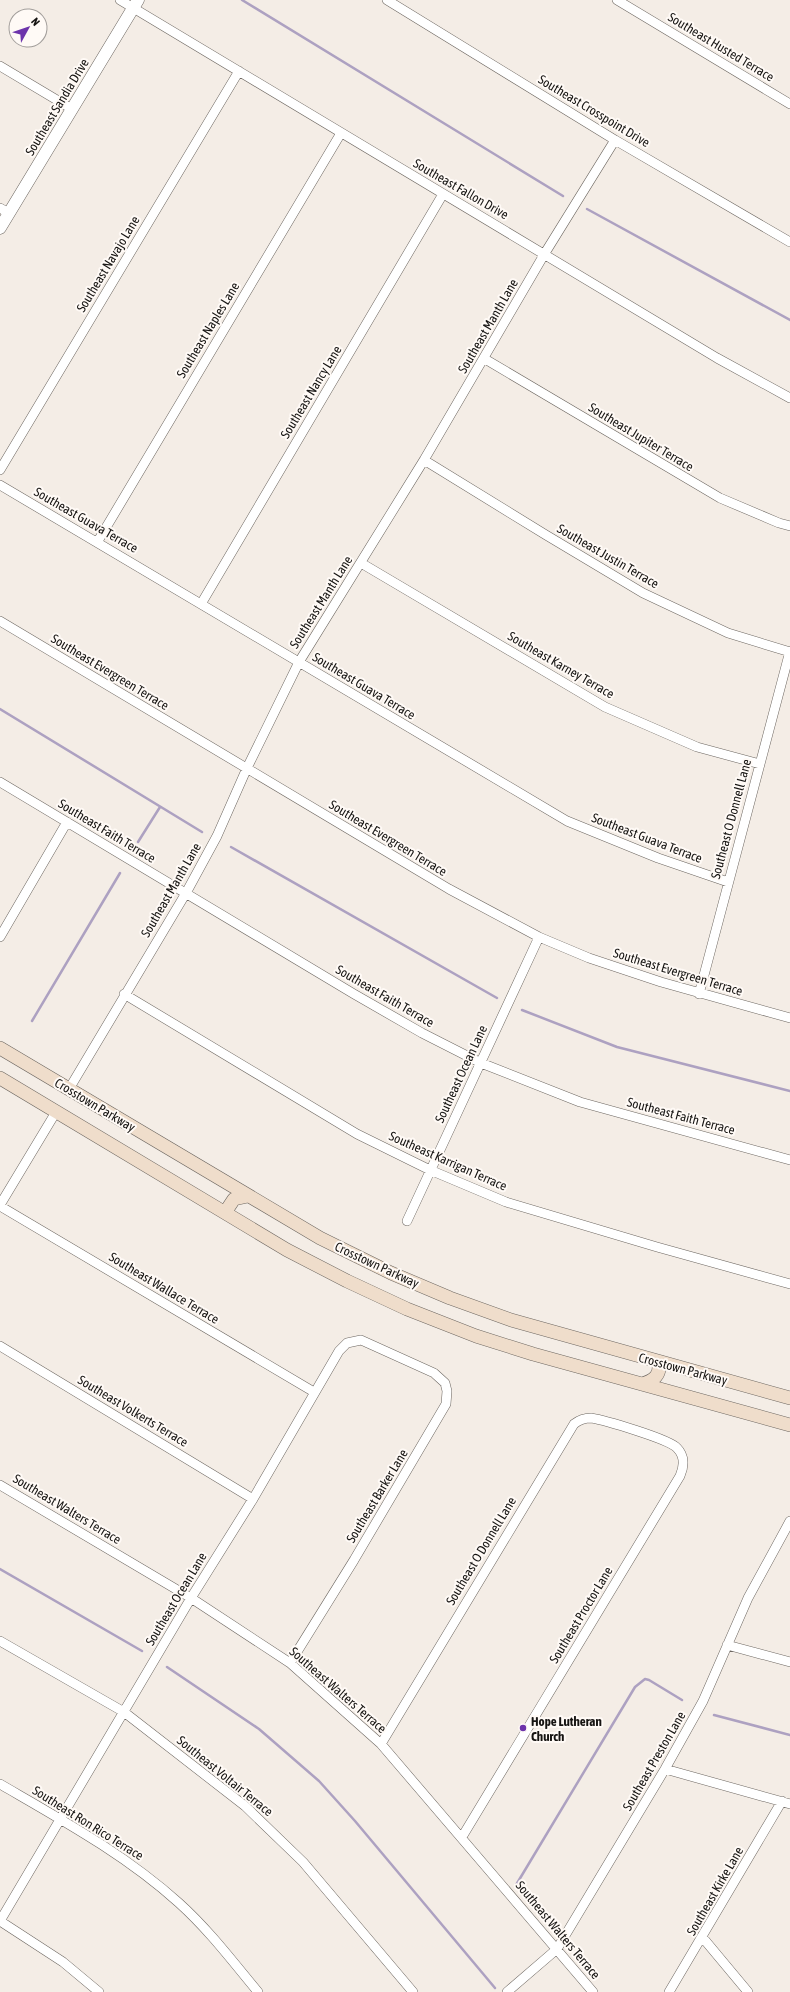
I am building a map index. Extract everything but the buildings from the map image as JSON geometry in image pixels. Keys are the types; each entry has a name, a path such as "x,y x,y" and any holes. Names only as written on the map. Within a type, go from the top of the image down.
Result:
{"main road":[{"name":"Crosstown Parkway","path":"0,1048 248,1196 363,1261 444,1296 511,1320 790,1398"},
{"name":"Crosstown Parkway","path":"0,1078 227,1214 325,1270 424,1316 508,1347 790,1425"},
{"path":"227,1214 228,1208 234,1200 248,1196"},
{"path":"642,1384 654,1379 658,1375 660,1367 658,1362"}],"street":[{"name":"Southeast Fallon Drive","path":"120,0 136,4 239,71 341,133 545,253 717,358 790,398"},
{"name":"Southeast Crosspoint Drive","path":"386,0 615,140 790,242"},
{"name":"Southeast Husted Terrace","path":"617,0 790,104"},
{"name":"Southeast Sandia Drive","path":"0,228 4,210 72,109 136,4"},
{"path":"0,66 72,109"},
{"name":"Southeast Navajo Lane","path":"0,470 239,71"},
{"name":"Southeast Naples Lane","path":"98,541 341,133"},
{"name":"Southeast Manth Lane","path":"69,1089 124,994 186,893 217,836 247,768 299,662 362,563 485,359 545,253 615,140"},
{"name":"Southeast Nancy Lane","path":"201,604 443,194"},
{"name":"Southeast Jupiter Terrace","path":"485,359 720,498 778,523 790,526"},
{"name":"Southeast Justin Terrace","path":"424,460 546,536 643,593 728,633 790,652"},
{"name":"Southeast Guava Terrace","path":"0,485 98,541 201,604 567,821 658,858 728,882"},
{"name":"Southeast Karney Terrace","path":"362,563 605,707 697,747 760,764"},
{"name":"Southeast Evergreen Terrace","path":"0,621 449,889 539,937 589,958 699,994 790,1018"},
{"name":"Southeast O Donnell Lane","path":"699,994 790,652"},
{"name":"Southeast Faith Terrace","path":"0,782 361,998 481,1063 580,1102 790,1160"},
{"path":"0,937 67,822"},
{"name":"Southeast Ocean Lane","path":"407,1221 539,937"},
{"name":"Southeast Karrigan Terrace","path":"124,994 357,1134 430,1170 506,1202 649,1245 790,1284"},
{"path":"0,1206 56,1112"},
{"name":"Southeast Wallace Terrace","path":"0,1206 314,1392"},
{"name":"Southeast Ocean Lane","path":"0,1921 191,1598 253,1499 339,1351 347,1343 361,1340 401,1358"},
{"name":"Southeast Volkerts Terrace","path":"0,1346 253,1499"},
{"name":"Southeast Barker Lane","path":"290,1663 354,1560 446,1404 448,1390 440,1377 401,1358"},
{"name":"Southeast O Donnell Lane","path":"381,1744 569,1429 578,1421 590,1418 631,1430"},
{"name":"Southeast Proctor Lane","path":"462,1837 683,1470 682,1455 673,1444 631,1430"},
{"name":"Southeast Walters Terrace","path":"0,1484 191,1598 290,1663 381,1744 594,1992"},
{"name":"Southeast Preston Lane","path":"507,1992 557,1949 665,1769 703,1701 748,1598 786,1535 790,1521"},
{"name":"Southeast Voltair Terrace","path":"0,1641 124,1712 245,1806 303,1862 412,1992"},
{"path":"727,1645 790,1662"},
{"path":"665,1769 786,1802"},
{"name":"Southeast Ron Rico Terrace","path":"0,1784 109,1848 146,1875 180,1904 210,1935 258,1992"},
{"name":"Southeast Kirke Lane","path":"669,1992 786,1802"},
{"path":"0,1921 63,1962 99,1992"},
{"path":"703,1938 748,1992"}],"waterway":[{"path":"242,0 563,196"},
{"path":"587,209 790,320"},
{"path":"0,709 202,832"},
{"path":"138,842 160,807"},
{"path":"231,847 497,998"},
{"path":"32,1021 120,873"},
{"path":"522,1010 617,1047 790,1091"},
{"path":"0,1569 142,1651"},
{"path":"167,1667 259,1729 319,1781 355,1821 495,1988"},
{"path":"516,1885 635,1687 645,1679 649,1680 682,1700"},
{"path":"714,1715 790,1735"}],"place":[{"name":"Hope Lutheran Church","path":"523,1728"}]}
